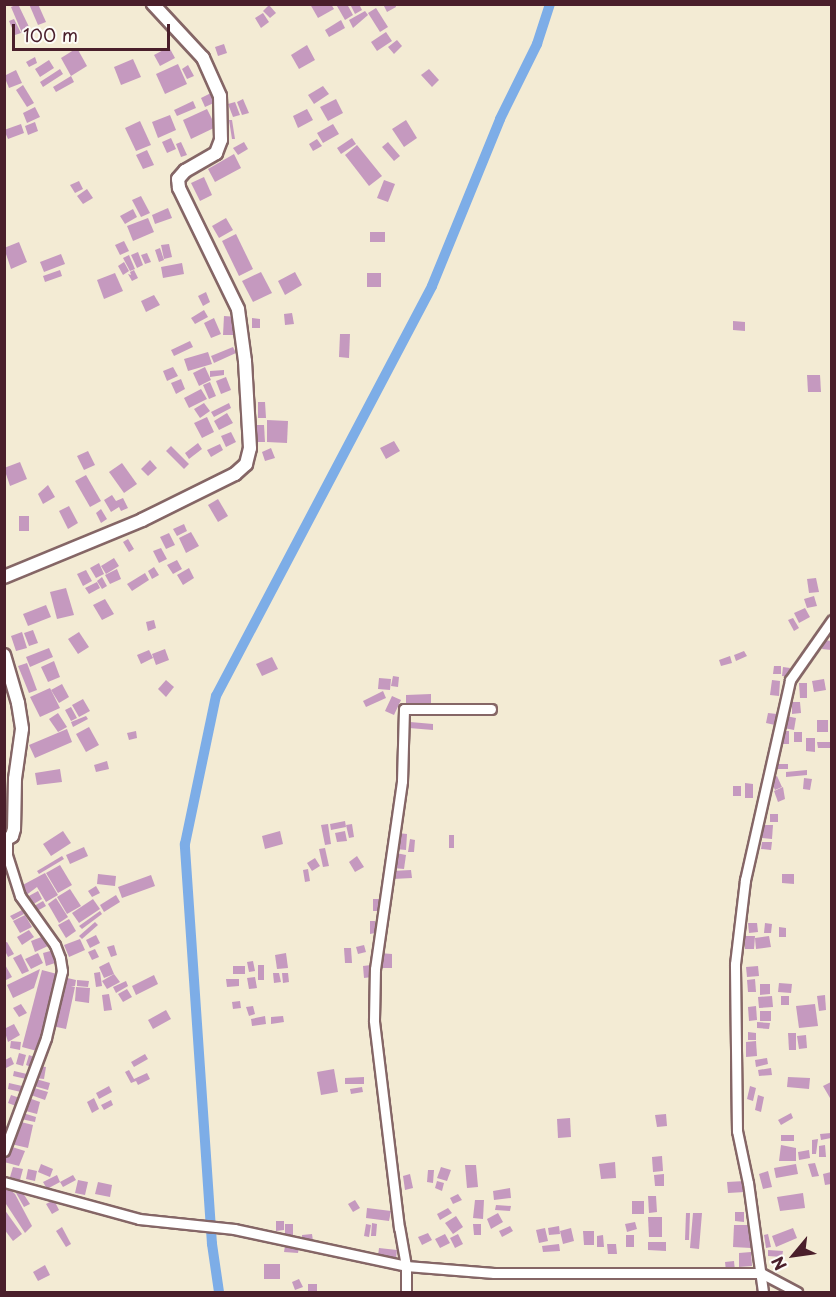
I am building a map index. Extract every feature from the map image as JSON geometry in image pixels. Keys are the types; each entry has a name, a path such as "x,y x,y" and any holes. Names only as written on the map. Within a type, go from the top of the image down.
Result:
{"main road":[{"path":"4,577 142,520 235,474 246,464 250,448 246,372 238,309 178,188 178,180 184,171 216,153 221,140 220,96 203,58 153,4"},
{"path":"4,654 18,703 22,729 15,779 14,829 6,841"}],"street":[{"path":"763,1293 737,1131 735,964 745,880 790,680 831,620"},
{"path":"406,1293 406,1266 399,1228 374,1020 375,969 380,921 402,781 404,710 407,707 491,709"},
{"path":"4,1151 46,1038 62,971 55,945 20,896 6,841"},
{"path":"4,1182 139,1219 234,1229 406,1266 494,1273 761,1273 797,1293"}],"building":[{"path":"18,4 30,29 22,33 11,7"},
{"path":"29,4 38,4 46,22 38,25"},
{"path":"310,4 331,4 334,9 318,18"},
{"path":"347,4 353,15 345,20 337,6"},
{"path":"350,4 359,4 362,10 355,14"},
{"path":"383,4 395,4 396,7 387,12"},
{"path":"269,5 276,13 270,18 263,11"},
{"path":"376,8 388,27 380,32 368,13"},
{"path":"365,11 368,15 353,28 349,20"},
{"path":"263,13 269,22 261,28 255,18"},
{"path":"14,19 21,33 15,35 9,21"},
{"path":"341,20 345,28 329,37 325,30"},
{"path":"386,32 392,41 377,51 371,42"},
{"path":"397,40 402,46 394,54 388,47"},
{"path":"224,44 227,53 218,56 215,47"},
{"path":"307,45 315,60 299,69 291,55"},
{"path":"169,47 175,58 160,66 154,55"},
{"path":"77,48 87,66 71,76 61,58"},
{"path":"35,57 37,63 29,67 26,62"},
{"path":"133,59 141,77 121,85 114,67"},
{"path":"49,60 54,68 40,77 35,69"},
{"path":"178,64 187,84 165,94 156,74"},
{"path":"188,65 194,76 187,79 182,69"},
{"path":"60,69 63,74 43,87 40,82"},
{"path":"429,69 439,80 432,87 421,75"},
{"path":"16,70 22,83 9,88 4,76"},
{"path":"71,76 74,82 56,92 53,87"},
{"path":"23,85 34,103 27,107 16,90"},
{"path":"323,86 329,94 314,104 308,95"},
{"path":"211,93 216,102 205,107 201,98"},
{"path":"243,99 249,113 242,115 237,102"},
{"path":"336,99 343,113 328,121 320,107"},
{"path":"193,101 196,108 177,116 174,110"},
{"path":"235,102 240,115 233,117 228,104"},
{"path":"35,107 40,117 27,123 23,113"},
{"path":"207,109 216,127 191,139 183,120"},
{"path":"307,109 313,120 298,128 293,116"},
{"path":"170,115 176,130 158,138 152,122"},
{"path":"229,120 232,120 235,139 232,139"},
{"path":"406,120 417,138 404,147 392,129"},
{"path":"140,121 151,145 136,151 125,128"},
{"path":"35,122 38,131 28,135 25,126"},
{"path":"21,124 24,133 8,139 4,130"},
{"path":"333,124 339,134 323,143 317,133"},
{"path":"171,138 176,149 167,153 162,142"},
{"path":"352,138 356,144 341,154 337,148"},
{"path":"317,139 322,146 313,151 309,144"},
{"path":"181,142 187,155 181,157 176,144"},
{"path":"244,142 248,149 238,155 233,148"},
{"path":"388,142 400,156 394,161 382,147"},
{"path":"357,145 382,176 369,186 345,155"},
{"path":"147,150 154,165 143,169 136,155"},
{"path":"234,154 241,168 215,182 208,169"},
{"path":"204,177 212,195 200,201 191,183"},
{"path":"384,180 395,184 388,202 377,198"},
{"path":"79,181 83,189 75,193 70,185"},
{"path":"87,189 93,198 83,204 77,196"},
{"path":"141,196 150,213 141,217 132,200"},
{"path":"168,208 172,218 155,224 152,215"},
{"path":"133,209 137,217 125,224 120,216"},
{"path":"148,218 154,232 133,241 127,226"},
{"path":"226,218 233,230 219,238 212,226"},
{"path":"370,232 385,232 385,242 370,242"},
{"path":"236,234 253,269 239,276 222,241"},
{"path":"124,241 129,251 120,255 115,245"},
{"path":"19,242 27,262 11,269 4,248"},
{"path":"169,244 172,257 164,259 161,245"},
{"path":"160,248 164,260 159,262 155,250"},
{"path":"138,252 143,265 137,268 131,255"},
{"path":"147,253 151,262 145,264 141,255"},
{"path":"61,254 65,264 44,272 40,262"},
{"path":"129,255 135,269 130,271 123,258"},
{"path":"124,262 129,271 123,275 118,266"},
{"path":"182,263 184,274 163,278 161,267"},
{"path":"60,270 62,276 45,282 43,276"},
{"path":"134,270 138,278 132,281 128,274 131,275 130,272"},
{"path":"261,272 272,293 253,302 242,281"},
{"path":"295,272 302,285 285,295 278,281"},
{"path":"115,273 123,291 104,299 97,280"},
{"path":"367,273 381,273 381,287 367,287"},
{"path":"206,292 210,302 203,306 198,296"},
{"path":"154,295 160,305 146,312 141,301"},
{"path":"204,310 208,317 195,324 191,318"},
{"path":"292,313 294,324 285,325 284,314"},
{"path":"224,316 238,317 237,335 223,335"},
{"path":"214,318 221,334 211,338 204,323"},
{"path":"252,318 260,319 260,328 252,328"},
{"path":"733,321 745,322 745,331 733,330"},
{"path":"340,334 350,334 349,358 339,357"},
{"path":"190,341 193,347 174,356 171,350"},
{"path":"233,347 236,353 214,363 211,356"},
{"path":"208,352 212,364 188,371 184,359"},
{"path":"173,367 178,376 167,381 163,371"},
{"path":"205,367 211,380 199,386 193,373"},
{"path":"224,370 224,375 210,377 210,371"},
{"path":"807,375 820,375 821,392 808,392"},
{"path":"226,377 231,390 221,394 216,381"},
{"path":"181,379 185,389 176,394 171,383"},
{"path":"210,382 216,396 209,399 203,385"},
{"path":"201,389 207,399 189,408 184,398"},
{"path":"258,402 265,402 266,418 258,418"},
{"path":"204,403 210,411 200,418 194,409"},
{"path":"229,403 231,408 214,417 211,412"},
{"path":"227,413 233,423 219,430 214,421"},
{"path":"207,417 214,432 202,438 194,423"},
{"path":"267,420 288,421 287,443 267,442"},
{"path":"256,425 264,425 265,442 257,442"},
{"path":"231,432 236,442 226,447 221,436"},
{"path":"394,441 400,451 386,459 380,448"},
{"path":"198,443 202,449 189,459 185,453"},
{"path":"220,444 223,450 211,457 207,450"},
{"path":"171,446 189,464 184,469 166,451"},
{"path":"271,448 275,458 265,461 262,452"},
{"path":"88,451 95,465 84,470 77,456"},
{"path":"150,460 157,468 148,476 141,469"},
{"path":"20,462 27,479 10,486 4,468"},
{"path":"122,463 137,484 124,493 109,472"},
{"path":"86,475 101,501 90,507 75,481"},
{"path":"48,485 55,497 43,504 38,494"},
{"path":"112,495 116,501 123,498 128,508 121,511 119,507 111,512 104,500"},
{"path":"218,499 228,516 218,522 208,505"},
{"path":"69,506 78,523 68,529 59,511"},
{"path":"101,509 107,519 101,523 96,513"},
{"path":"19,516 29,516 29,531 19,531"},
{"path":"184,524 187,531 177,536 173,529"},
{"path":"191,532 199,546 186,553 179,538"},
{"path":"169,533 175,545 166,549 160,537"},
{"path":"128,539 134,549 129,552 123,542"},
{"path":"161,548 167,559 159,563 153,551"},
{"path":"114,558 119,566 106,574 101,566"},
{"path":"177,560 182,569 173,574 167,565"},
{"path":"99,563 104,574 96,578 90,568"},
{"path":"154,567 159,575 152,579 148,571"},
{"path":"189,568 194,578 183,585 177,575"},
{"path":"117,569 121,579 110,584 105,575"},
{"path":"86,570 92,581 83,586 77,574"},
{"path":"145,573 149,580 132,591 127,584"},
{"path":"102,577 107,586 102,589 97,581"},
{"path":"816,578 819,592 809,593 807,579"},
{"path":"97,582 100,588 89,594 85,588"},
{"path":"66,588 74,615 57,619 50,592"},
{"path":"814,596 817,606 807,608 804,599"},
{"path":"105,599 114,614 102,620 93,605"},
{"path":"46,605 51,617 28,626 23,614"},
{"path":"805,608 810,617 799,623 794,613"},
{"path":"793,618 799,628 794,631 788,620"},
{"path":"154,620 156,628 148,631 146,622"},
{"path":"33,630 38,643 29,646 24,633"},
{"path":"22,632 27,648 16,651 11,636"},
{"path":"79,632 89,647 78,654 68,639"},
{"path":"824,640 831,641 831,650 822,649"},
{"path":"49,648 53,657 30,667 26,657"},
{"path":"165,649 169,660 156,665 152,654"},
{"path":"149,650 153,658 141,664 137,655"},
{"path":"744,651 747,656 736,661 734,655"},
{"path":"730,656 732,663 721,666 719,660"},
{"path":"272,657 278,669 262,676 256,664"},
{"path":"54,661 60,677 48,682 41,667"},
{"path":"27,663 37,690 29,693 18,666"},
{"path":"774,666 781,666 781,674 773,674"},
{"path":"783,667 790,668 788,677 782,676"},
{"path":"393,676 399,677 398,687 391,686"},
{"path":"379,678 391,679 390,690 378,689"},
{"path":"824,679 826,690 814,692 812,681"},
{"path":"166,680 174,687 166,697 158,689"},
{"path":"772,680 780,681 779,696 770,695"},
{"path":"799,683 807,683 807,698 800,698"},
{"path":"62,684 69,697 59,703 51,690"},
{"path":"50,688 60,708 40,717 30,697"},
{"path":"383,691 386,698 366,707 363,701"},
{"path":"431,694 431,703 406,703 406,695"},
{"path":"392,696 401,700 394,715 385,711"},
{"path":"83,699 90,711 79,717 72,705"},
{"path":"792,702 800,702 801,713 792,714"},
{"path":"71,707 77,718 71,721 65,710"},
{"path":"58,713 67,727 58,732 49,719"},
{"path":"768,713 777,714 775,725 766,723"},
{"path":"86,716 88,719 73,727 71,722"},
{"path":"786,716 796,718 794,730 784,728"},
{"path":"817,720 828,720 828,732 817,732"},
{"path":"410,722 433,724 433,730 409,728"},
{"path":"89,727 99,745 86,752 76,734"},
{"path":"67,729 72,742 35,758 29,745"},
{"path":"136,731 137,738 129,740 127,733"},
{"path":"784,731 789,731 789,744 783,744"},
{"path":"794,732 802,732 802,742 794,742"},
{"path":"806,738 815,738 815,752 806,751"},
{"path":"817,742 830,742 830,748 818,748"},
{"path":"107,761 109,769 96,772 94,765"},
{"path":"776,764 788,764 788,769 776,769"},
{"path":"60,769 62,782 37,785 35,773"},
{"path":"807,770 807,775 786,777 786,772"},
{"path":"777,776 782,787 775,790 770,779"},
{"path":"804,778 812,779 810,790 803,789"},
{"path":"745,783 753,784 753,798 745,798"},
{"path":"733,786 741,786 741,796 733,796"},
{"path":"783,787 785,799 778,802 774,791"},
{"path":"770,814 778,814 778,822 770,822"},
{"path":"345,821 346,827 331,830 330,824"},
{"path":"328,824 331,844 325,845 321,825"},
{"path":"352,824 354,837 349,838 346,825"},
{"path":"763,825 773,825 772,839 762,838"},
{"path":"63,831 71,843 51,856 43,844"},
{"path":"280,831 283,844 265,849 262,836"},
{"path":"345,831 347,841 337,842 335,833"},
{"path":"397,833 407,834 406,850 396,849"},
{"path":"449,835 454,835 454,848 449,848"},
{"path":"410,839 415,840 414,852 408,852"},
{"path":"762,842 772,842 771,850 761,849"},
{"path":"84,847 88,856 70,864 66,855"},
{"path":"325,848 329,866 323,867 319,849"},
{"path":"396,853 406,855 404,869 393,868"},
{"path":"62,856 64,859 39,874 37,871"},
{"path":"357,856 364,867 355,872 349,862"},
{"path":"315,858 320,866 312,871 307,863"},
{"path":"60,865 72,885 58,893 46,873"},
{"path":"308,869 310,881 305,882 303,870"},
{"path":"411,870 412,878 393,879 392,871"},
{"path":"45,873 58,895 46,902 37,887 25,896 19,887"},
{"path":"98,874 116,876 115,886 97,884"},
{"path":"782,874 794,874 794,884 782,883"},
{"path":"151,875 155,886 122,898 118,887"},
{"path":"96,886 100,893 92,897 88,891"},
{"path":"70,889 81,906 67,914 57,897"},
{"path":"38,891 42,899 32,905 27,897"},
{"path":"116,895 120,902 104,912 100,905"},
{"path":"56,898 68,917 59,923 48,904"},
{"path":"93,899 100,909 79,923 72,913"},
{"path":"373,899 381,899 381,911 373,911"},
{"path":"43,901 46,906 37,911 34,906"},
{"path":"22,910 24,914 13,920 10,916"},
{"path":"100,911 102,914 82,929 79,926"},
{"path":"25,915 32,927 20,933 13,921"},
{"path":"69,919 76,931 66,938 58,925"},
{"path":"370,921 375,921 375,933 370,934"},
{"path":"95,922 98,925 82,939 79,936"},
{"path":"748,923 757,923 758,932 749,933"},
{"path":"765,923 772,924 771,933 764,933"},
{"path":"779,927 786,928 786,937 779,937"},
{"path":"29,930 34,937 22,945 17,937"},
{"path":"96,935 100,943 90,948 86,940"},
{"path":"44,936 48,946 35,952 31,941"},
{"path":"745,936 755,936 754,949 745,949"},
{"path":"769,936 771,947 756,949 755,938"},
{"path":"80,939 85,950 69,957 64,945"},
{"path":"7,942 14,954 8,957 4,949 4,943"},
{"path":"114,945 117,955 111,957 107,947"},
{"path":"364,945 366,952 358,954 356,947"},
{"path":"344,948 351,948 352,963 345,963"},
{"path":"95,949 99,957 92,960 88,952"},
{"path":"54,950 58,962 46,966 43,953"},
{"path":"38,953 43,963 31,969 25,959"},
{"path":"286,953 288,968 277,969 275,955"},
{"path":"379,953 392,954 392,968 379,968"},
{"path":"21,954 29,971 22,974 13,958"},
{"path":"253,961 255,971 249,972 247,962"},
{"path":"109,962 114,974 104,978 99,967"},
{"path":"4,963 12,977 6,980 4,976"},
{"path":"258,965 264,965 264,980 258,980"},
{"path":"371,965 372,977 364,978 363,966"},
{"path":"233,966 245,966 245,974 233,974"},
{"path":"758,966 759,976 747,977 746,967"},
{"path":"40,969 34,988 13,998 7,985"},
{"path":"42,970 57,974 37,1051 22,1047"},
{"path":"100,972 102,986 96,987 94,973"},
{"path":"273,973 279,973 281,982 274,983"},
{"path":"282,973 288,973 289,982 283,983"},
{"path":"114,974 120,982 107,989 102,981"},
{"path":"154,975 158,984 136,995 132,986"},
{"path":"63,977 76,980 75,986 71,986 75,987 66,1029 52,1026"},
{"path":"255,977 257,988 249,989 247,978"},
{"path":"226,979 239,979 239,986 227,987"},
{"path":"755,979 756,992 748,992 747,980"},
{"path":"77,980 89,981 88,987 77,986"},
{"path":"126,981 128,986 116,993 113,987"},
{"path":"779,983 792,984 791,993 778,992"},
{"path":"760,984 770,984 770,994 760,995"},
{"path":"76,987 90,988 89,1003 75,1001"},
{"path":"127,989 132,997 123,1002 118,994"},
{"path":"109,994 112,1010 104,1011 102,995"},
{"path":"825,995 826,1010 819,1011 817,996"},
{"path":"772,996 773,1007 759,1008 758,997"},
{"path":"781,996 789,996 789,1005 781,1005"},
{"path":"240,1001 241,1008 233,1009 232,1002"},
{"path":"21,1004 27,1013 19,1017 13,1008"},
{"path":"815,1004 818,1026 799,1028 796,1006"},
{"path":"253,1006 255,1014 249,1016 246,1007"},
{"path":"756,1006 757,1020 749,1021 748,1007"},
{"path":"166,1010 171,1019 153,1029 148,1020"},
{"path":"760,1011 771,1011 771,1021 760,1021"},
{"path":"265,1016 266,1024 252,1026 251,1019"},
{"path":"283,1016 284,1022 271,1024 271,1017"},
{"path":"757,1022 770,1023 769,1029 757,1028"},
{"path":"14,1024 20,1035 8,1042 4,1029"},
{"path":"748,1032 756,1033 756,1040 748,1040"},
{"path":"788,1033 796,1033 796,1050 789,1050"},
{"path":"806,1035 807,1048 799,1049 797,1036"},
{"path":"11,1041 21,1042 20,1050 10,1048"},
{"path":"756,1041 757,1056 746,1057 746,1042"},
{"path":"19,1053 26,1055 23,1066 16,1064"},
{"path":"145,1054 148,1059 134,1067 131,1062"},
{"path":"29,1055 34,1057 31,1067 26,1065"},
{"path":"11,1057 14,1064 6,1068 5,1060"},
{"path":"767,1058 768,1064 756,1067 755,1060"},
{"path":"37,1066 46,1067 44,1079 35,1078"},
{"path":"771,1068 772,1075 759,1076 758,1070"},
{"path":"334,1069 338,1092 321,1095 317,1072"},
{"path":"129,1070 134,1079 147,1073 150,1079 138,1085 136,1081 131,1083 125,1072"},
{"path":"14,1071 27,1074 26,1079 13,1076"},
{"path":"364,1077 364,1084 345,1084 345,1078"},
{"path":"788,1077 810,1078 809,1089 787,1087"},
{"path":"36,1079 50,1083 48,1090 34,1086"},
{"path":"831,1082 831,1097 830,1098 823,1086"},
{"path":"9,1083 22,1086 21,1092 8,1089"},
{"path":"109,1086 112,1092 99,1099 96,1093"},
{"path":"750,1086 756,1088 753,1101 747,1099"},
{"path":"31,1087 48,1092 45,1100 28,1094"},
{"path":"362,1087 363,1092 351,1094 350,1089"},
{"path":"11,1095 20,1098 16,1106 8,1103"},
{"path":"758,1095 764,1097 761,1112 755,1110"},
{"path":"26,1097 40,1102 37,1114 22,1110"},
{"path":"94,1098 99,1109 92,1113 87,1102"},
{"path":"111,1100 113,1105 104,1110 101,1105"},
{"path":"23,1113 36,1117 35,1122 21,1119"},
{"path":"791,1113 793,1118 781,1125 778,1120"},
{"path":"666,1114 667,1126 657,1127 655,1115"},
{"path":"570,1118 571,1137 558,1138 557,1119"},
{"path":"17,1121 33,1125 28,1148 11,1144"},
{"path":"831,1133 831,1138 821,1140 820,1134"},
{"path":"781,1135 794,1135 794,1141 781,1141"},
{"path":"818,1139 816,1154 812,1154 812,1140"},
{"path":"781,1145 796,1148 796,1161 779,1161"},
{"path":"825,1145 826,1157 819,1157 819,1146"},
{"path":"9,1146 25,1151 19,1166 4,1162"},
{"path":"809,1150 810,1158 799,1160 798,1152"},
{"path":"662,1156 663,1171 653,1172 652,1157"},
{"path":"615,1162 616,1178 601,1179 599,1164"},
{"path":"815,1163 819,1176 812,1177 808,1164"},
{"path":"41,1164 53,1169 50,1177 38,1172"},
{"path":"796,1164 798,1174 776,1178 774,1168"},
{"path":"465,1165 476,1165 478,1187 467,1188"},
{"path":"13,1167 23,1169 20,1180 10,1177"},
{"path":"441,1167 451,1170 447,1181 437,1178"},
{"path":"28,1169 37,1171 35,1181 26,1179"},
{"path":"428,1170 434,1170 433,1183 427,1182"},
{"path":"768,1171 772,1187 763,1189 759,1174"},
{"path":"831,1172 831,1184 825,1185 823,1174"},
{"path":"410,1174 413,1188 405,1190 403,1176"},
{"path":"664,1174 664,1186 655,1186 654,1175"},
{"path":"57,1175 60,1182 47,1189 43,1182"},
{"path":"73,1175 76,1180 63,1187 60,1182"},
{"path":"78,1180 88,1182 85,1195 75,1193"},
{"path":"437,1181 444,1183 442,1191 435,1188"},
{"path":"745,1181 745,1192 728,1193 727,1182"},
{"path":"98,1182 112,1185 110,1197 95,1194"},
{"path":"4,1184 15,1194 32,1226 25,1233 4,1201"},
{"path":"510,1188 511,1198 494,1200 493,1191"},
{"path":"21,1190 30,1204 24,1207 16,1193"},
{"path":"803,1193 805,1208 780,1211 777,1197"},
{"path":"458,1194 462,1200 453,1204 450,1198"},
{"path":"648,1196 656,1196 657,1212 649,1213"},
{"path":"54,1200 59,1210 52,1214 46,1204"},
{"path":"355,1200 360,1208 353,1212 348,1204"},
{"path":"475,1200 484,1200 483,1219 473,1218"},
{"path":"632,1201 644,1201 644,1214 632,1214"},
{"path":"496,1205 511,1206 510,1211 495,1210"},
{"path":"367,1208 391,1211 389,1221 366,1218"},
{"path":"448,1208 452,1213 440,1220 437,1214"},
{"path":"4,1209 22,1234 13,1241 4,1229"},
{"path":"735,1212 744,1212 744,1222 735,1221"},
{"path":"498,1213 503,1222 491,1229 487,1219"},
{"path":"686,1213 690,1213 689,1240 685,1240"},
{"path":"693,1213 702,1213 699,1249 690,1248"},
{"path":"456,1216 463,1227 453,1234 445,1223"},
{"path":"648,1217 662,1217 662,1237 649,1237"},
{"path":"276,1221 284,1221 284,1230 276,1231"},
{"path":"635,1222 637,1229 627,1232 625,1224"},
{"path":"372,1223 377,1224 376,1236 371,1236"},
{"path":"285,1224 293,1224 293,1238 285,1238"},
{"path":"366,1224 371,1225 369,1237 364,1236"},
{"path":"473,1224 481,1224 481,1235 474,1235"},
{"path":"734,1225 751,1225 751,1248 733,1247"},
{"path":"510,1226 513,1231 502,1237 499,1231"},
{"path":"559,1226 560,1234 549,1235 548,1228"},
{"path":"62,1227 71,1244 66,1247 56,1231"},
{"path":"545,1228 548,1241 539,1243 536,1230"},
{"path":"571,1228 574,1241 563,1244 560,1231"},
{"path":"793,1228 797,1238 776,1247 772,1236"},
{"path":"583,1231 594,1231 594,1245 584,1245"},
{"path":"428,1233 432,1240 422,1245 418,1237"},
{"path":"312,1234 313,1241 302,1241 302,1235"},
{"path":"445,1234 450,1243 440,1248 435,1239"},
{"path":"458,1234 463,1244 455,1248 450,1238"},
{"path":"768,1234 771,1247 766,1248 764,1235"},
{"path":"603,1235 604,1247 597,1247 597,1236"},
{"path":"626,1235 634,1235 634,1247 626,1247"},
{"path":"648,1242 666,1242 666,1251 648,1250"},
{"path":"559,1244 560,1251 543,1252 542,1246"},
{"path":"607,1244 616,1244 617,1254 608,1254"},
{"path":"285,1246 299,1247 298,1253 284,1252"},
{"path":"379,1248 397,1250 396,1259 378,1256"},
{"path":"768,1250 783,1251 782,1257 768,1256"},
{"path":"751,1252 752,1266 739,1267 739,1253"},
{"path":"734,1261 735,1271 726,1271 725,1262"},
{"path":"264,1264 280,1264 280,1279 264,1279"},
{"path":"45,1265 50,1275 38,1281 33,1272"},
{"path":"299,1279 303,1287 295,1290 292,1282"},
{"path":"308,1284 317,1284 317,1291 308,1291"}],"waterway":[{"path":"219,1292 212,1244 185,844 216,696 432,286 500,119 537,44 550,4"}]}
